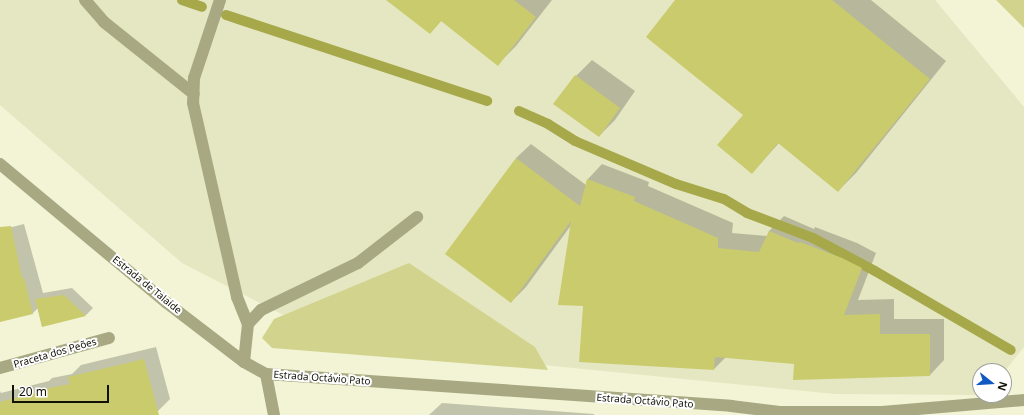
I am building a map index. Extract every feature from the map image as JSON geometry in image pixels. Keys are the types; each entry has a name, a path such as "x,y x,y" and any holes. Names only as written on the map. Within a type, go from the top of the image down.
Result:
{"street":[{"path":"85,0 104,22 194,94"},
{"path":"220,0 194,78 193,103 237,297 248,324 244,362"},
{"name":"Estrada de Talaíde","path":"0,164 168,302 244,362 266,374"},
{"path":"248,324 261,310 358,263 417,217"},
{"name":"Praceta dos Peões","path":"0,368 109,338"},
{"path":"266,374 274,415"},
{"name":"Estrada Octávio Pato","path":"266,374 731,411 882,412 1024,400"}],"shaded area":[{"path":"0,0 935,0 1024,107 1024,347 1011,363 972,363 972,395 835,394 342,345 182,263 0,105"}],"green space":[{"path":"996,0 1024,0 1024,28"},
{"path":"409,263 535,347 548,370 272,348 262,338 274,319"}],"building":[{"path":"386,0 514,0 536,17 498,66 441,21 430,34"},
{"path":"675,0 832,0 930,79 838,192 778,143 752,174 717,145 743,115 646,37"},
{"path":"575,75 620,108 599,137 553,104"},
{"path":"516,158 580,206 587,179 635,197 634,201 718,238 718,248 759,252 769,231 842,258 862,268 844,315 880,314 880,334 930,334 930,376 793,380 794,364 715,357 714,370 579,362 583,306 558,305 571,221 511,303 445,254"},
{"path":"11,226 22,278 24,278 33,314 0,322 0,227"},
{"path":"64,295 86,316 42,327 35,299"},
{"path":"144,359 159,415 0,415 0,402 39,392 39,390 70,384 68,377"}],"waterway":[{"path":"182,0 202,7"},
{"path":"226,15 487,101"},
{"path":"519,111 548,124 575,141 676,184 724,199 747,213 813,238 875,271 1011,350"}]}
